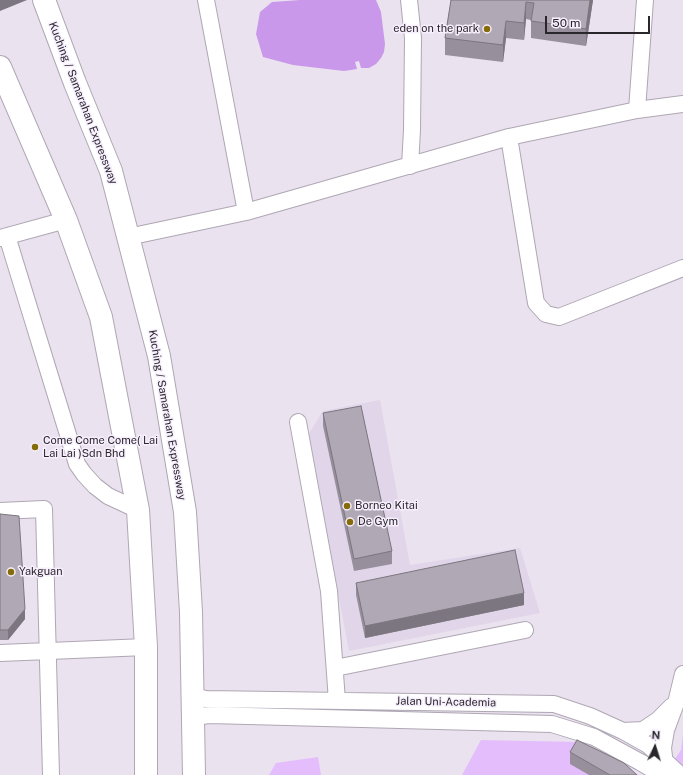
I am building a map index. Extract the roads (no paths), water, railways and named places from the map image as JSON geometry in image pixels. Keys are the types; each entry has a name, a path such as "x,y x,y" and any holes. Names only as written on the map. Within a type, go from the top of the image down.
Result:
{"highway":[{"name":"Kuching / Samarahan Expressway","path":"44,0 75,83 111,170 159,356 185,512 191,612 194,775"},
{"path":"0,67 66,220 101,317 138,510 146,647 146,775"}],"street":[{"path":"206,0 246,212"},
{"path":"409,0 413,38 410,166"},
{"path":"637,110 644,0"},
{"path":"128,237 246,212 509,137 637,110 683,104"},
{"path":"509,137 536,303 546,314 559,317 683,268"},
{"path":"66,220 3,237 77,464 84,474 108,496 138,510"},
{"path":"298,422 329,591 337,701"},
{"path":"0,511 44,509 51,775"},
{"path":"335,668 525,630"},
{"path":"0,652 146,647"},
{"path":"664,770 663,748 666,730 676,703 683,674"},
{"name":"Jalan Uni-Academia","path":"192,694 206,699 554,704 590,716 623,731 648,745 664,770"},
{"path":"623,731 643,730 658,720 676,703"},
{"name":"Jalan Uni-Academia","path":"193,719 210,715 552,724 594,737 640,762 680,775"}],"place":[{"name":"eden on the park","path":"487,29"},
{"name":"Come Come Come( Lai Lai Lai )Sdn Bhd","path":"35,447"},
{"name":"Borneo Kitai","path":"347,506"},
{"name":"De Gym","path":"350,522"},
{"name":"Yakguan","path":"11,572"}]}
